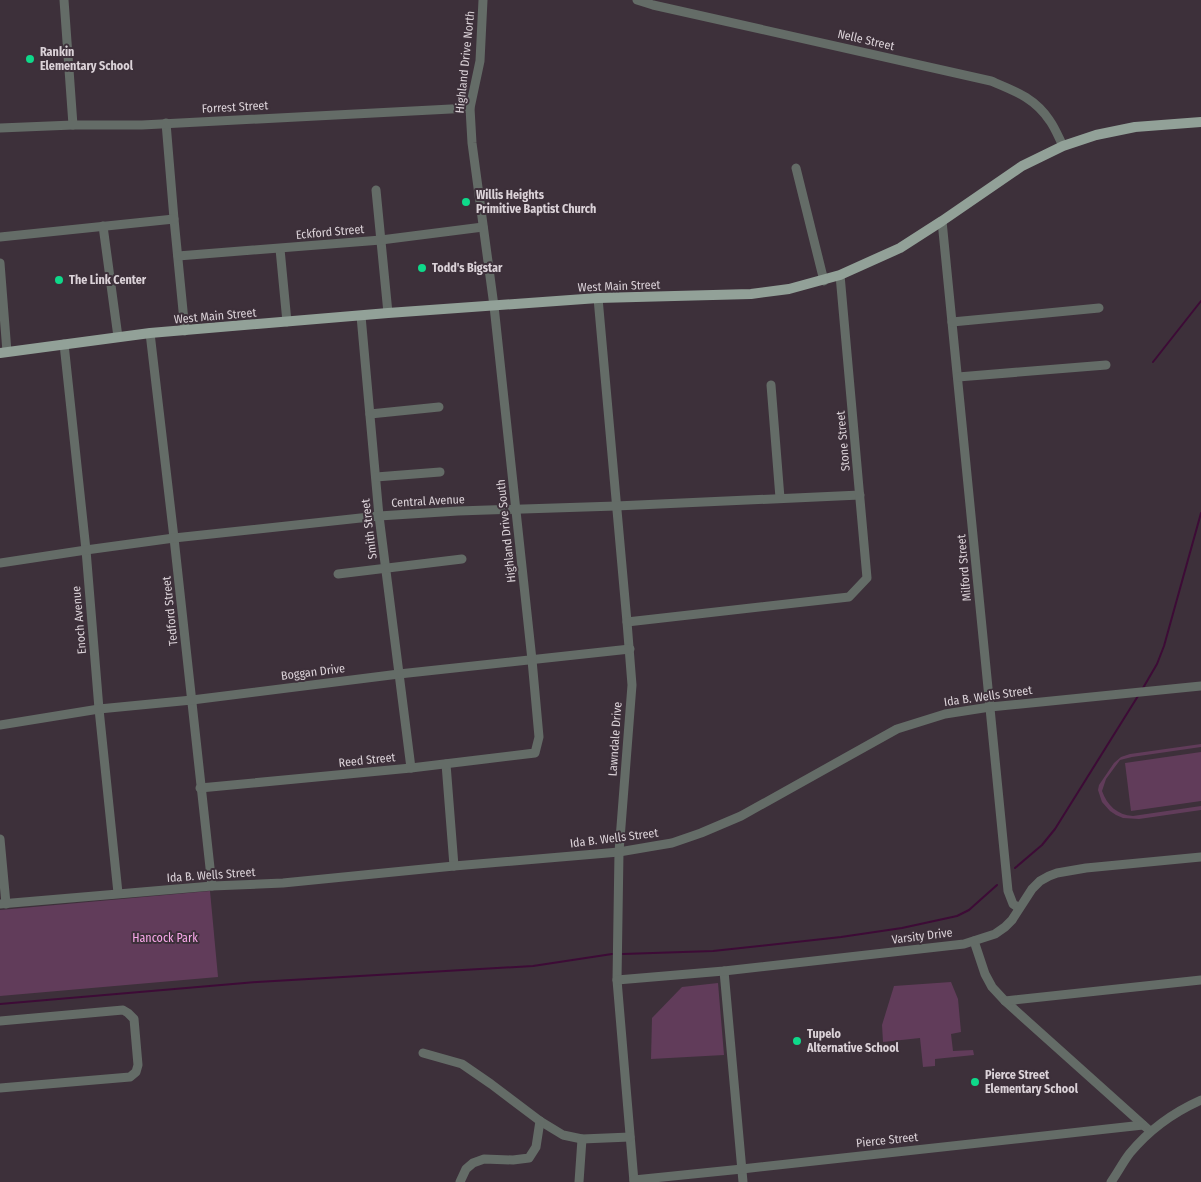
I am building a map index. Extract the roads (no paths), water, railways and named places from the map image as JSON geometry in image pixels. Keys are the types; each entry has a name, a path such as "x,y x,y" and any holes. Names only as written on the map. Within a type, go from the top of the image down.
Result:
{"main road":[{"name":"West Main Street","path":"4,352 150,333 388,313 598,298 751,294 789,289 840,276 900,248 1022,166 1062,146 1096,135 1135,127 1201,122"}],"street":[{"path":"64,0 73,125"},
{"name":"Highland Drive North","path":"483,0 480,61 470,108 472,144 494,306"},
{"name":"Nelle Street","path":"637,0 992,81 1033,101 1050,121 1062,146"},
{"name":"Forrest Street","path":"0,128 142,125 470,108"},
{"path":"166,123 185,331"},
{"path":"796,168 824,281"},
{"path":"376,190 388,313"},
{"path":"0,236 174,219"},
{"name":"Milford Street","path":"942,221 1008,891 1013,904 1019,908"},
{"path":"103,226 118,337"},
{"name":"Eckford Street","path":"178,256 381,240 483,227"},
{"path":"280,249 287,322"},
{"path":"0,263 4,352"},
{"name":"Stone Street","path":"628,622 849,597 867,578 840,276"},
{"name":"Lawndale Drive","path":"598,298 628,622 632,685 619,852 617,980 634,1181"},
{"name":"Highland Drive South","path":"494,306 532,660 539,737 535,753"},
{"path":"952,322 1099,308"},
{"name":"Smith Street","path":"361,316 379,516 412,768"},
{"name":"Tedford Street","path":"150,333 212,886"},
{"name":"Enoch Avenue","path":"64,344 86,550 99,709 118,894"},
{"path":"958,377 1106,364"},
{"path":"771,385 780,498"},
{"path":"370,414 440,407"},
{"path":"376,477 440,472"},
{"name":"Central Avenue","path":"0,563 174,538 379,516 458,511 860,495"},
{"path":"338,574 462,559"},
{"name":"Boggan Drive","path":"0,725 99,709 630,649"},
{"name":"Ida B. Wells Street","path":"3,904 212,886 282,883 619,852 672,843 740,816 897,729 945,714 990,706 1201,686"},
{"name":"Reed Street","path":"200,788 412,768 535,753"},
{"path":"446,764 454,866"},
{"path":"0,839 3,904"},
{"name":"Varsity Drive","path":"617,980 724,971 964,944 995,934 1005,927 1012,920 1032,888 1040,881 1058,873 1086,868 1201,857"},
{"path":"974,941 985,974 992,987 1005,1001 1150,1132"},
{"path":"724,971 743,1182"},
{"path":"1005,1001 1201,980"},
{"path":"0,1021 122,1010 134,1019 138,1065 136,1072 130,1076 0,1088"},
{"path":"423,1053 462,1064 540,1121 563,1135 582,1140 630,1137"},
{"path":"1111,1182 1130,1154 1150,1132 1186,1107 1201,1100"},
{"path":"460,1182 466,1169 472,1163 484,1159 513,1160 529,1158 536,1147 540,1121"},
{"name":"Pierce Street","path":"634,1181 1143,1125"},
{"path":"578,1182 582,1140"}],"waterway":[{"path":"1153,362 1201,301"},
{"path":"1143,688 1157,664 1164,646 1201,513"},
{"path":"1015,868 1042,845 1055,829 1138,696"},
{"path":"623,954 713,951 841,937 902,928 957,916 969,910 997,885"},
{"path":"0,1004 257,982 533,966 612,954"}],"place":[{"name":"Rankin Elementary School","path":"30,59"},
{"name":"Willis Heights Primitive Baptist Church","path":"466,202"},
{"name":"Todd's Bigstar","path":"422,268"},
{"name":"The Link Center","path":"59,280"},
{"name":"Tupelo Alternative School","path":"797,1041"},
{"name":"Pierce Street Elementary School","path":"975,1082"}],"park label":[{"name":"Hancock Park","path":"165,938"}]}
